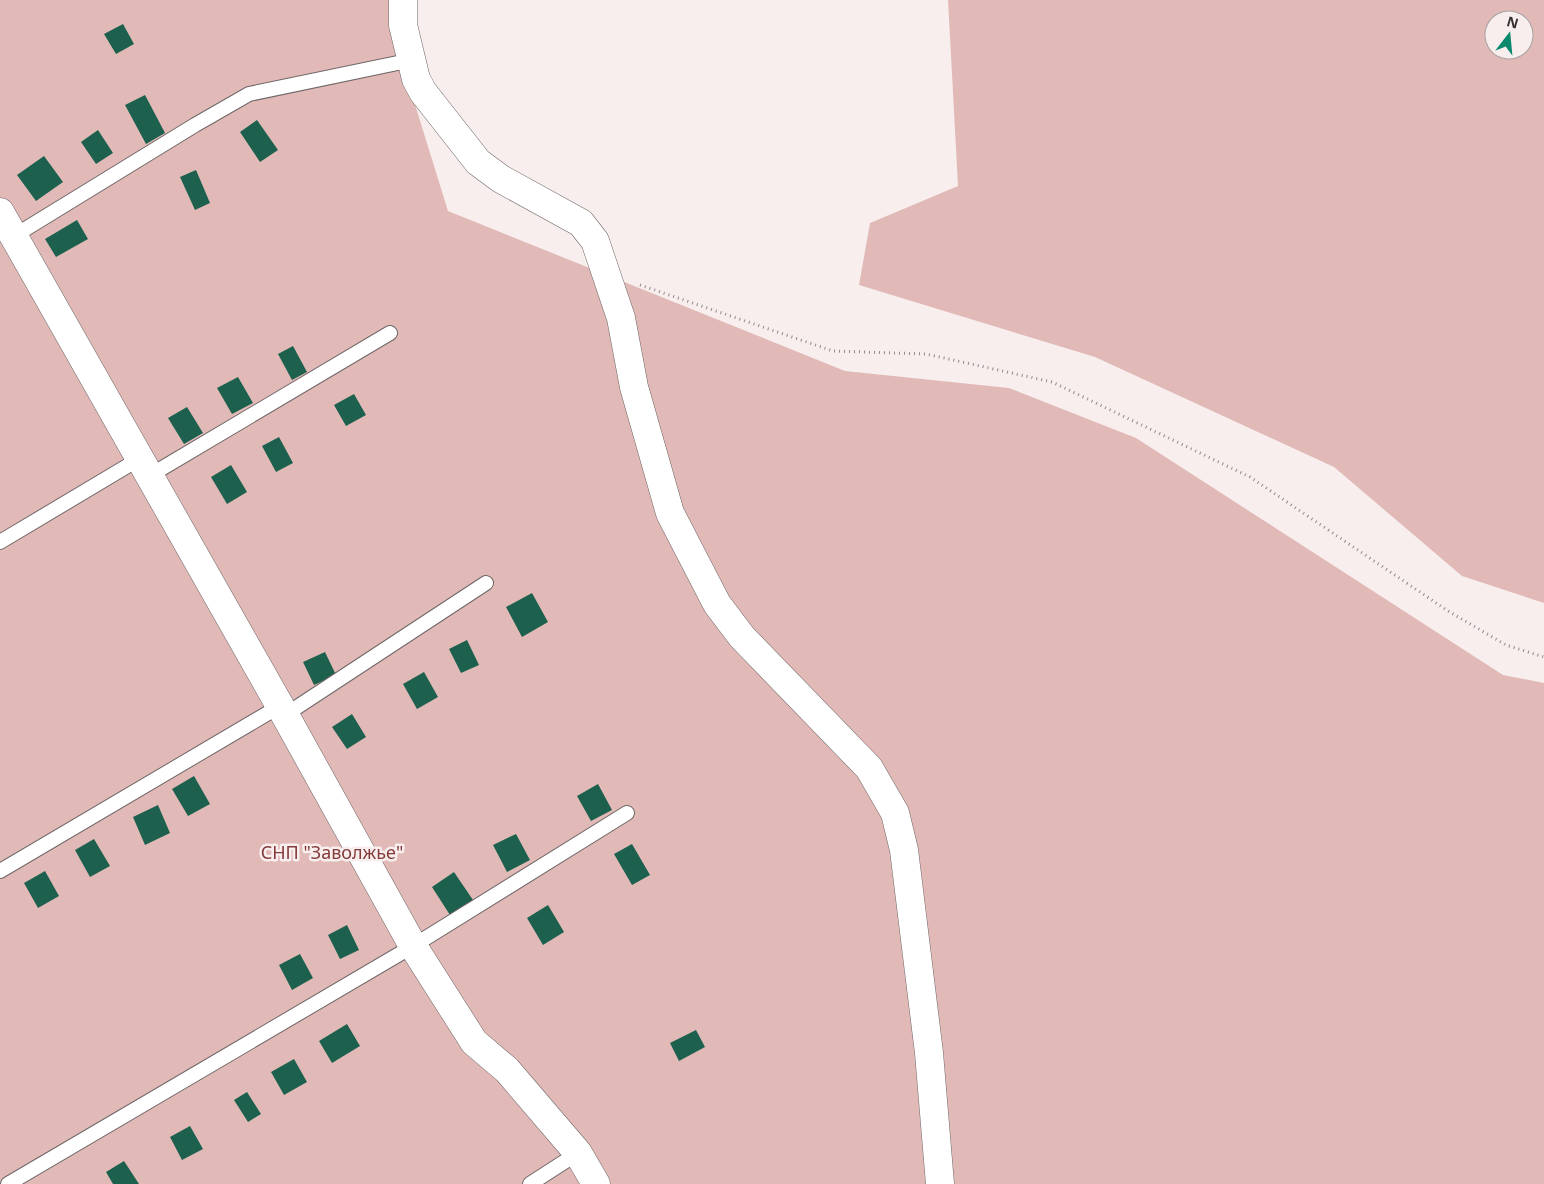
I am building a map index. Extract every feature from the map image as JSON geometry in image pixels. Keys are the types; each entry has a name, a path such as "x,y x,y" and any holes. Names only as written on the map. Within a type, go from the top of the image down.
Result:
{"street":[{"path":"403,0 403,25 416,79 423,92 478,162 501,180 581,223 595,241 621,318 634,387 670,513 717,604 742,637 868,768 895,813 904,850 929,1053 940,1184"},
{"path":"0,212 413,946 474,1042 507,1070 578,1153 596,1184"}],"lane":[{"path":"14,236 195,125 250,94 412,60"},
{"path":"0,542 144,467 390,333"},
{"path":"0,871 282,711 486,583"},
{"path":"8,1184 413,946 627,814"},
{"path":"530,1184 578,1153"}],"path":[{"path":"607,274 832,352 926,354 1052,382 1250,477 1448,611 1506,645 1544,657"}],"green space":[{"name":"СНП \"Заволжье\"","path":"0,0 392,0 395,40 448,211 845,371 1009,388 1136,438 1503,675 1544,683 1544,1184 0,1184"},
{"path":"948,0 1544,0 1544,603 1462,576 1334,467 1095,357 859,285 870,223 958,186"}],"building":[{"path":"123,24 134,44 116,54 104,34"},
{"path":"145,95 165,133 146,144 125,105"},
{"path":"257,120 278,150 260,162 240,132"},
{"path":"98,130 113,153 96,164 81,142"},
{"path":"44,156 63,182 36,201 17,175"},
{"path":"196,170 210,203 195,210 180,177"},
{"path":"77,220 88,239 56,257 45,239"},
{"path":"293,346 307,372 292,380 278,354"},
{"path":"238,377 253,403 232,414 217,388"},
{"path":"354,394 366,415 346,426 334,405"},
{"path":"187,407 203,433 184,444 168,418"},
{"path":"279,437 293,463 276,472 262,446"},
{"path":"231,465 247,492 227,504 211,477"},
{"path":"532,593 548,622 522,637 506,607"},
{"path":"467,640 479,665 461,673 449,649"},
{"path":"325,652 336,675 314,685 303,662"},
{"path":"424,672 438,697 417,709 403,684"},
{"path":"352,714 366,737 347,749 332,727"},
{"path":"194,776 210,804 188,816 172,789"},
{"path":"598,784 612,810 591,821 577,796"},
{"path":"158,805 170,833 145,845 133,817"},
{"path":"516,834 530,860 507,872 493,845"},
{"path":"94,839 110,866 90,877 75,850"},
{"path":"632,844 650,875 632,885 614,854"},
{"path":"45,871 59,896 38,908 24,883"},
{"path":"454,872 473,900 450,915 432,887"},
{"path":"548,905 564,932 543,945 527,918"},
{"path":"347,925 359,950 340,959 328,935"},
{"path":"300,954 313,978 292,990 279,965"},
{"path":"347,1024 360,1046 332,1063 319,1041"},
{"path":"696,1030 705,1047 679,1061 670,1043"},
{"path":"294,1059 307,1082 284,1095 271,1072"},
{"path":"247,1092 261,1114 248,1122 234,1100"},
{"path":"190,1126 203,1149 182,1160 170,1137"},
{"path":"124,1161 139,1184 113,1184 106,1172"}]}
